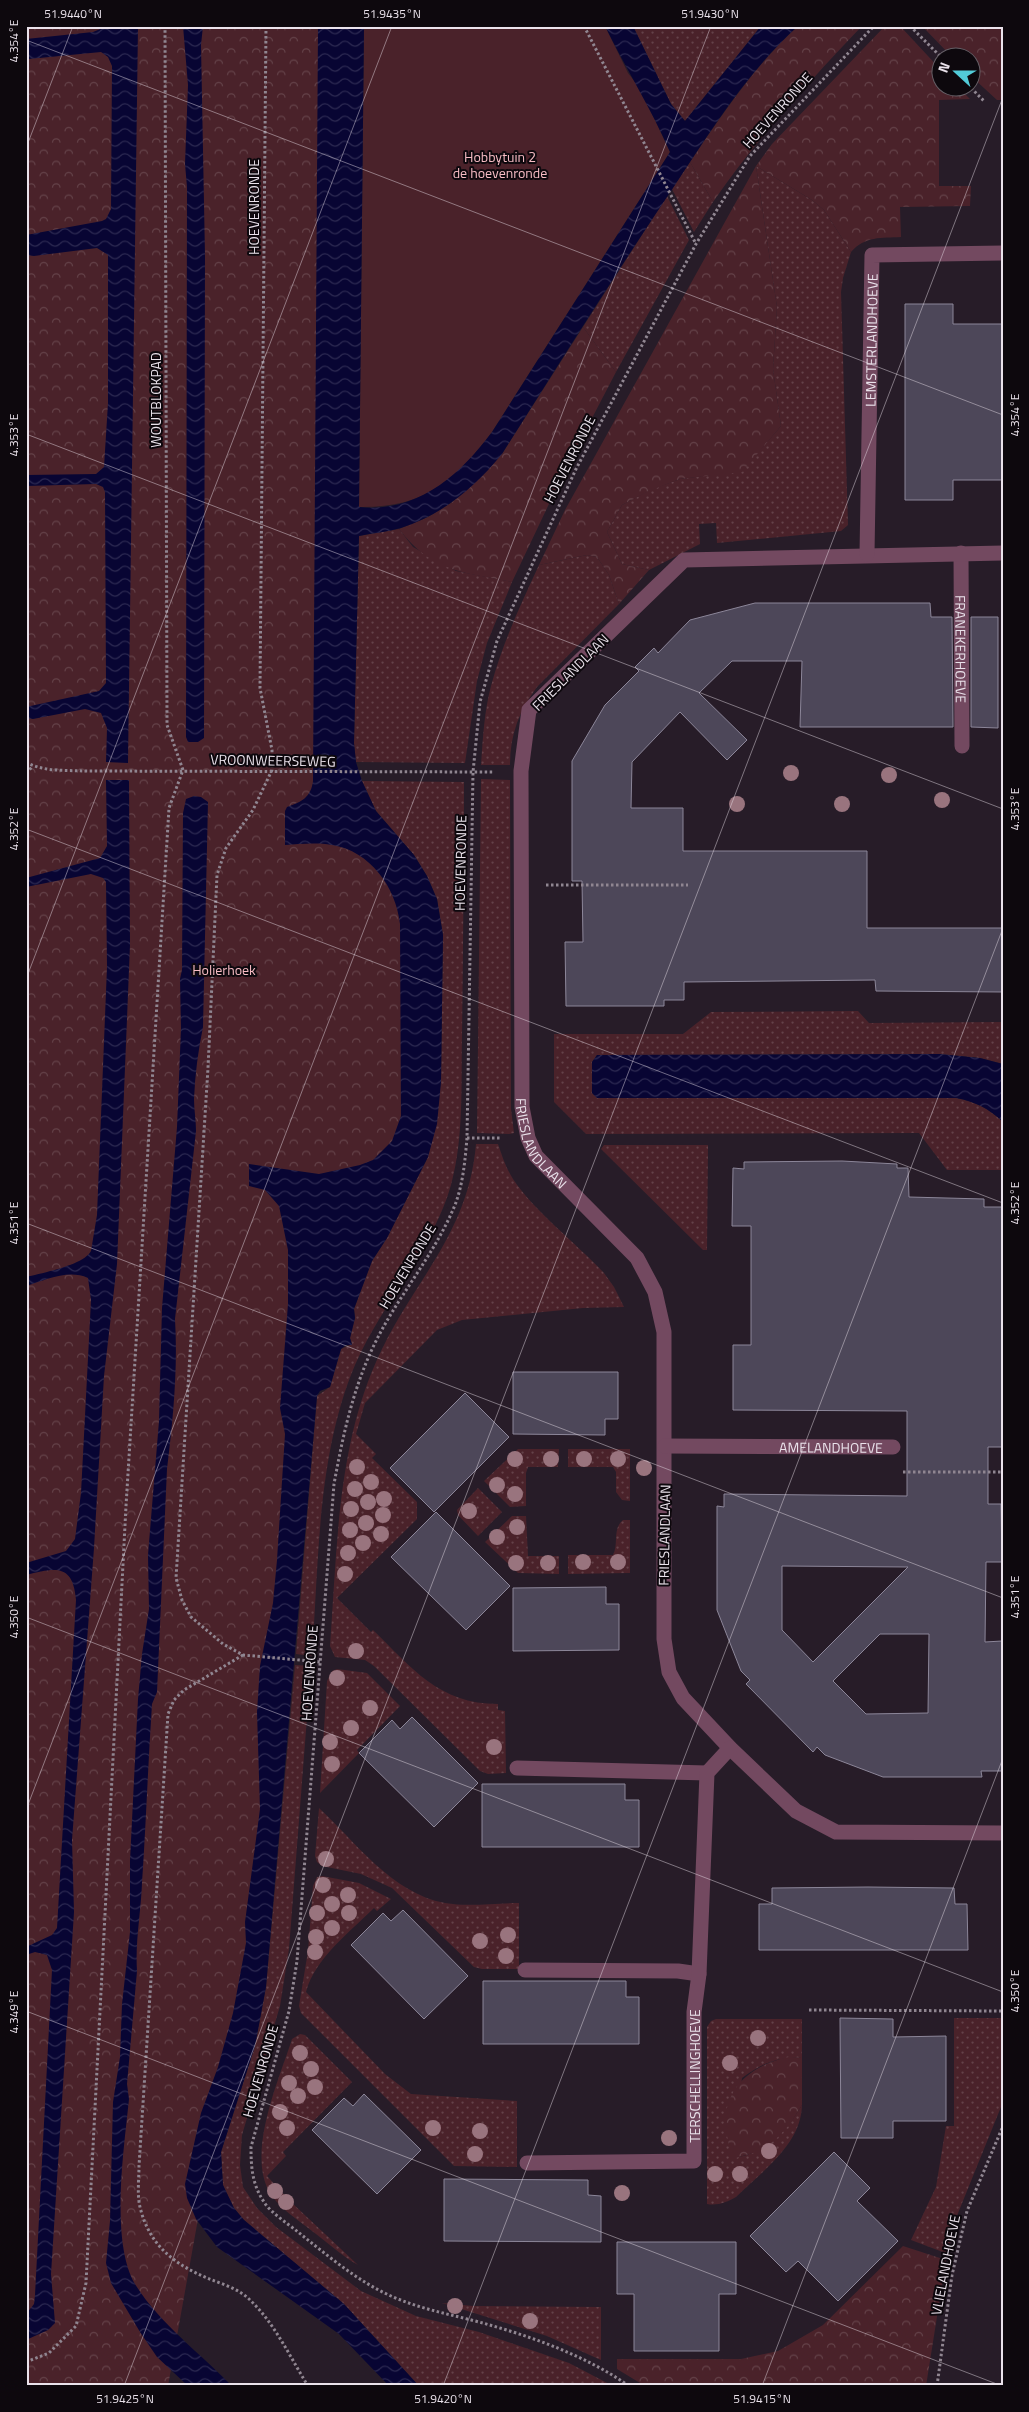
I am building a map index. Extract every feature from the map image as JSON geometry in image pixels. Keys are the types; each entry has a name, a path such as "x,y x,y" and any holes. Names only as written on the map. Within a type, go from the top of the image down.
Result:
{"street":[{"name":"LEMSTERLANDHOEVE","path":"867,554 872,255 1003,253"},
{"name":"FRIESLANDLAAN","path":"1003,553 867,554 684,560 529,710 521,771 522,1107 528,1138 536,1156 637,1258 655,1292 664,1332 663,1599 664,1639 669,1672 683,1698 730,1748 796,1811 836,1832 1003,1833"},
{"name":"FRANEKERHOEVE","path":"961,554 962,746"},
{"name":"AMELANDHOEVE","path":"665,1446 893,1447"},
{"path":"518,1768 707,1773 730,1748"},
{"name":"TERSCHELLINGHOEVE","path":"527,2163 694,2161 694,2012 700,1974 707,1773"},
{"path":"525,1970 678,1971 700,1974"}],"path":[{"name":"WOUTBLOKPAD","path":"165,26 167,725 183,770"},
{"name":"HOEVENRONDE","path":"243,1655 209,1635 191,1617 182,1600 176,1578 208,1068 217,875 226,848 253,810 272,770 272,750 260,688 266,26"},
{"path":"584,26 696,244"},
{"name":"HOEVENRONDE","path":"629,2386 609,2372 566,2352 480,2322 430,2311 391,2296 359,2278 286,2223 264,2203 254,2183 251,2166 251,2147 289,2011 297,1961 322,1662 334,1484 343,1433 357,1383 376,1341 439,1236 455,1205 464,1174 467,1138 473,772 480,702 497,641 576,469 696,244 750,156 825,75 874,26"},
{"path":"910,26 932,48"},
{"path":"981,98 985,102"},
{"name":"VROONWEERSEWEG","path":"26,762 33,766 84,771 300,770 366,773 521,771"},
{"path":"26,773 33,766"},
{"path":"26,2362 49,2353 76,2326 86,2283 126,1506 169,808 183,770"},
{"path":"522,885 688,885"},
{"path":"467,1138 528,1138"},
{"name":"AMELANDHOEVE","path":"893,1447 894,1472 1003,1472"},
{"path":"308,2386 267,2320 250,2299 232,2288 184,2268 164,2254 154,2241 140,2207 139,2166 168,1714 174,1700 184,1690 243,1655 322,1662"},
{"path":"809,2010 1003,2011"},
{"name":"VLIELANDHOEVE","path":"937,2386 952,2275 968,2211 1003,2126"}],"green space":[{"name":"Holierhoek","path":"26,26 335,26 337,787 426,907 416,1131 308,1382 250,1991 205,2180 168,2386 26,2386"},
{"name":"Hobbytuin 2 de hoevenronde","path":"364,26 605,26 628,73 640,88 670,152 492,432 478,450 450,478 436,489 420,497 402,503 359,507"},
{"path":"633,26 761,26 685,121 671,104"},
{"path":"798,26 862,26 766,133 713,202 690,162 753,74"},
{"path":"885,26 901,27 932,60 932,98 970,99 939,100 939,186 971,186 970,206 900,207 901,237 868,240 851,252 824,210 812,200 756,166 772,144"},
{"path":"922,26 1003,26 1003,100 997,100 982,86 982,48 943,48"},
{"path":"690,162 713,202 694,232 672,189"},
{"path":"756,166 812,200 824,210 851,252 841,292 848,525 841,531 717,543 716,523 699,524 700,544 649,570 622,564 607,532 622,505 650,490 680,479 742,471 781,426 773,369 777,307"},
{"path":"756,166 777,307 773,369 781,426 742,472 680,479 649,491 622,505 607,532 622,564 649,570 619,604 609,575 597,557 587,555 539,565 565,510"},
{"path":"667,196 689,240 616,372 583,327"},
{"path":"583,327 616,372 566,468 512,582 478,576 449,568 436,562 411,543 399,529 428,517 451,503 502,454"},
{"path":"399,529 413,547 456,571 512,582 487,643 477,681 465,763 356,762 354,743 359,536"},
{"path":"587,555 597,557 609,575 619,604 537,687 525,705 517,724 510,754 510,765 481,765 484,726 495,670 512,624 539,565"},
{"path":"481,779 510,780 511,1109 514,1133 509,1134 477,1133"},
{"path":"362,781 464,782 462,1092 460,1130 455,1167 443,1209 420,1254 366,1342 355,1365 343,1399 333,1435 322,1508 312,1656 296,1654 317,1396 330,1387 341,1349 352,1344 350,1338 355,1318 354,1309 372,1261 387,1238 428,1157 441,1082 443,935 437,899 427,876 414,855 376,811"},
{"path":"858,1011 869,1023 1003,1022 1003,1064 980,1058 940,1054 597,1055 592,1062 592,1093 598,1098 956,1098 981,1106 1003,1122 1003,1170 947,1170 919,1133 586,1134 554,1102 554,1034 683,1034 711,1012"},
{"path":"476,1144 498,1144 508,1171 522,1191 543,1215 604,1273 614,1287 624,1307 583,1308 462,1320 437,1330 365,1403 356,1434 376,1454 372,1458 417,1502 417,1519 337,1598 371,1632 373,1630 428,1681 443,1691 459,1698 498,1704 498,1710 505,1711 506,1773 488,1774 480,1771 374,1666 365,1660 335,1657 330,1646 337,1538 346,1465 353,1430 363,1396 390,1333 436,1258 462,1206 471,1177"},
{"path":"604,1145 708,1145 707,1250 703,1250 601,1149"},
{"path":"518,1449 559,1449 558,1467 528,1467 526,1473 526,1506 510,1507 484,1481"},
{"path":"568,1449 630,1449 630,1501 622,1500 616,1492 616,1472 613,1467 568,1467"},
{"path":"478,1488 502,1512 478,1536 458,1515 457,1510"},
{"path":"512,1516 526,1516 528,1556 559,1556 559,1574 518,1573 485,1542"},
{"path":"623,1520 630,1520 630,1573 568,1574 568,1555 613,1555 618,1528"},
{"path":"295,1665 311,1666 289,1949 280,2006 242,2135 240,2165 243,2187 257,2208 276,2227 361,2291 416,2316 479,2332 569,2363 613,2386 419,2386 344,2304 244,2220 234,2208 223,2185 221,2152 255,2046 266,1987"},
{"path":"337,1669 367,1673 400,1706 357,1750 359,1753 320,1793 327,1681 332,1671"},
{"path":"319,1808 375,1864 408,1889 445,1903 472,1905 519,1903 519,1969 482,1969 474,1967 392,1888 361,1874 322,1866 317,1862 315,1856"},
{"path":"322,1876 359,1883 391,1899 377,1911 374,1908 334,1946 317,1968 306,1992 385,2074 411,2094 517,2101 517,2167 454,2166 301,2013 299,2006 308,1951 313,1886 317,1877"},
{"path":"954,2018 1003,2018 1003,2102 954,2223 948,2254 911,2240 936,2187 946,2126 954,2126"},
{"path":"716,2019 802,2019 802,2058 785,2058 770,2062 742,2078 732,2158 744,2156 764,2147 789,2125 802,2105 795,2133 788,2145 768,2167 736,2197 722,2203 707,2204 707,2027 711,2021"},
{"path":"300,2034 305,2035 352,2082 283,2152 286,2156 267,2176 292,2203 358,2265 284,2209 270,2193 264,2177 261,2158 267,2116 292,2039"},
{"path":"789,2057 802,2058 802,2105 790,2124 776,2139 760,2151 732,2159 726,2132 726,2114 729,2101 735,2090 742,2080 763,2065"},
{"path":"903,2246 946,2260 926,2386 645,2386 617,2369 617,2359 741,2359 778,2351 823,2325"},
{"path":"442,2303 473,2306 601,2307 601,2360 547,2336"}],"water":[{"path":"108,26 138,26 128,763 106,762 107,728 101,713 85,709 33,719 26,718 26,707 99,691 106,683 105,492 103,487 96,484 26,486 26,475 96,474 104,467 108,403 108,255 97,248 34,256 26,255 26,235 106,219 111,209 112,66 108,57 101,52 29,59 26,57 26,39 93,32"},
{"path":"183,26 203,26 201,45 205,256 204,738 198,742 188,742 186,737 187,187 185,164 188,85"},
{"path":"318,26 364,26 359,507 380,507 400,504 418,498 435,488 451,477 479,448 492,432 670,152 605,26 633,26 671,104 685,121 761,26 798,26 763,62 717,122 609,285 502,454 492,466 457,498 430,516 391,531 359,536 354,743 356,762 362,781 376,811 414,855 427,876 437,899 443,935 441,1082 437,1124 428,1157 387,1238 372,1261 354,1309 355,1318 350,1338 352,1345 346,1345 341,1349 330,1387 320,1391 317,1396 266,1987 255,2046 221,2152 223,2185 234,2208 244,2220 344,2304 419,2386 389,2386 339,2334 217,2247 196,2219 187,2198 185,2184 201,2113 218,2067 233,2013 246,1943 245,1922 260,1809 257,1712 260,1666 273,1603 285,1434 280,1408 288,1304 288,1250 279,1206 265,1190 249,1186 249,1164 319,1174 360,1165 373,1160 392,1141 401,1116 400,924 393,897 379,873 358,855 346,849 320,844 285,845 285,811 287,807 301,801 308,795 313,781"},
{"path":"106,780 129,780 130,945 117,1264 104,1376 94,1548 72,1840 74,1912 51,2274 55,2323 48,2330 26,2340 26,2314 34,2304 35,2295 52,1970 47,1955 35,1952 26,1955 26,1947 52,1935 57,1928 76,1600 74,1588 67,1574 54,1570 26,1575 26,1563 66,1551 75,1539 81,1493 91,1300 88,1278 65,1275 26,1286 26,1277 72,1264 87,1256 91,1251 97,1215 107,967 106,882 103,878 91,874 26,887 26,878 100,858 107,846"},
{"path":"194,796 201,797 208,802 203,1027 194,1090 196,1131 175,1319 175,1376 167,1469 157,1692 152,1704 137,1971 127,2084 129,2099 122,2168 121,2220 127,2266 135,2284 168,2325 232,2386 188,2386 157,2357 111,2283 106,2263 110,2221 113,2102 120,2057 122,2004 130,1932 130,1861 138,1699 149,1609 148,1555 159,1421 162,1308 177,1127 181,1028 183,813 186,799"},
{"path":"940,1054 980,1058 1003,1064 1003,1122 981,1106 956,1098 597,1098 592,1093 592,1062 597,1055"}],"building":[{"path":"905,304 953,304 953,324 1003,324 1003,480 953,480 953,500 905,500"},
{"path":"755,603 930,603 931,617 952,617 953,727 800,727 802,661 732,661 699,693 747,740 727,760 680,712 632,762 631,808 683,808 683,851 867,851 867,928 1003,928 1003,992 876,991 875,980 684,982 684,1000 664,1000 664,1006 566,1006 565,942 583,942 582,881 572,881 572,761 605,705 639,671 635,667 654,648 658,653 690,620"},
{"path":"971,617 998,617 998,728 971,727"},
{"path":"842,1161 897,1164 897,1168 908,1168 909,1197 984,1199 984,1207 1003,1207 1003,1447 988,1447 988,1504 1001,1504 1002,1562 986,1562 985,1642 1002,1641 1002,1771 981,1771 982,1777 883,1777 825,1755 817,1747 813,1752 746,1684 750,1680 741,1671 717,1610 717,1506 724,1507 724,1494 907,1496 907,1411 733,1410 733,1345 751,1345 751,1226 732,1226 733,1168 744,1169 744,1162","holes":["782,1566 908,1567 813,1662 782,1630","880,1634 929,1634 928,1713 866,1714 833,1681"]},
{"path":"513,1372 618,1372 618,1419 605,1419 605,1435 513,1434"},
{"path":"465,1393 509,1437 434,1512 390,1468"},
{"path":"436,1512 510,1586 466,1630 391,1557"},
{"path":"606,1587 606,1604 619,1604 619,1650 513,1651 513,1588"},
{"path":"412,1717 478,1783 434,1827 359,1753 392,1720 400,1729"},
{"path":"482,1784 625,1784 625,1800 639,1800 639,1847 482,1847"},
{"path":"772,1888 954,1888 955,1904 967,1904 968,1950 759,1950 759,1904 772,1904"},
{"path":"403,1910 468,1976 424,2019 351,1945 383,1913 391,1921"},
{"path":"483,1981 626,1981 626,1997 639,1997 639,2044 483,2044"},
{"path":"840,2018 893,2019 893,2037 946,2036 946,2121 893,2121 893,2138 841,2138"},
{"path":"364,2094 421,2150 377,2194 312,2130 344,2098 353,2106"},
{"path":"834,2152 870,2188 857,2201 898,2241 838,2301 798,2261 786,2272 750,2236"},
{"path":"444,2179 588,2180 588,2195 601,2196 601,2242 444,2241"},
{"path":"617,2242 736,2242 736,2294 719,2294 719,2351 634,2351 634,2294 617,2294"}]}
